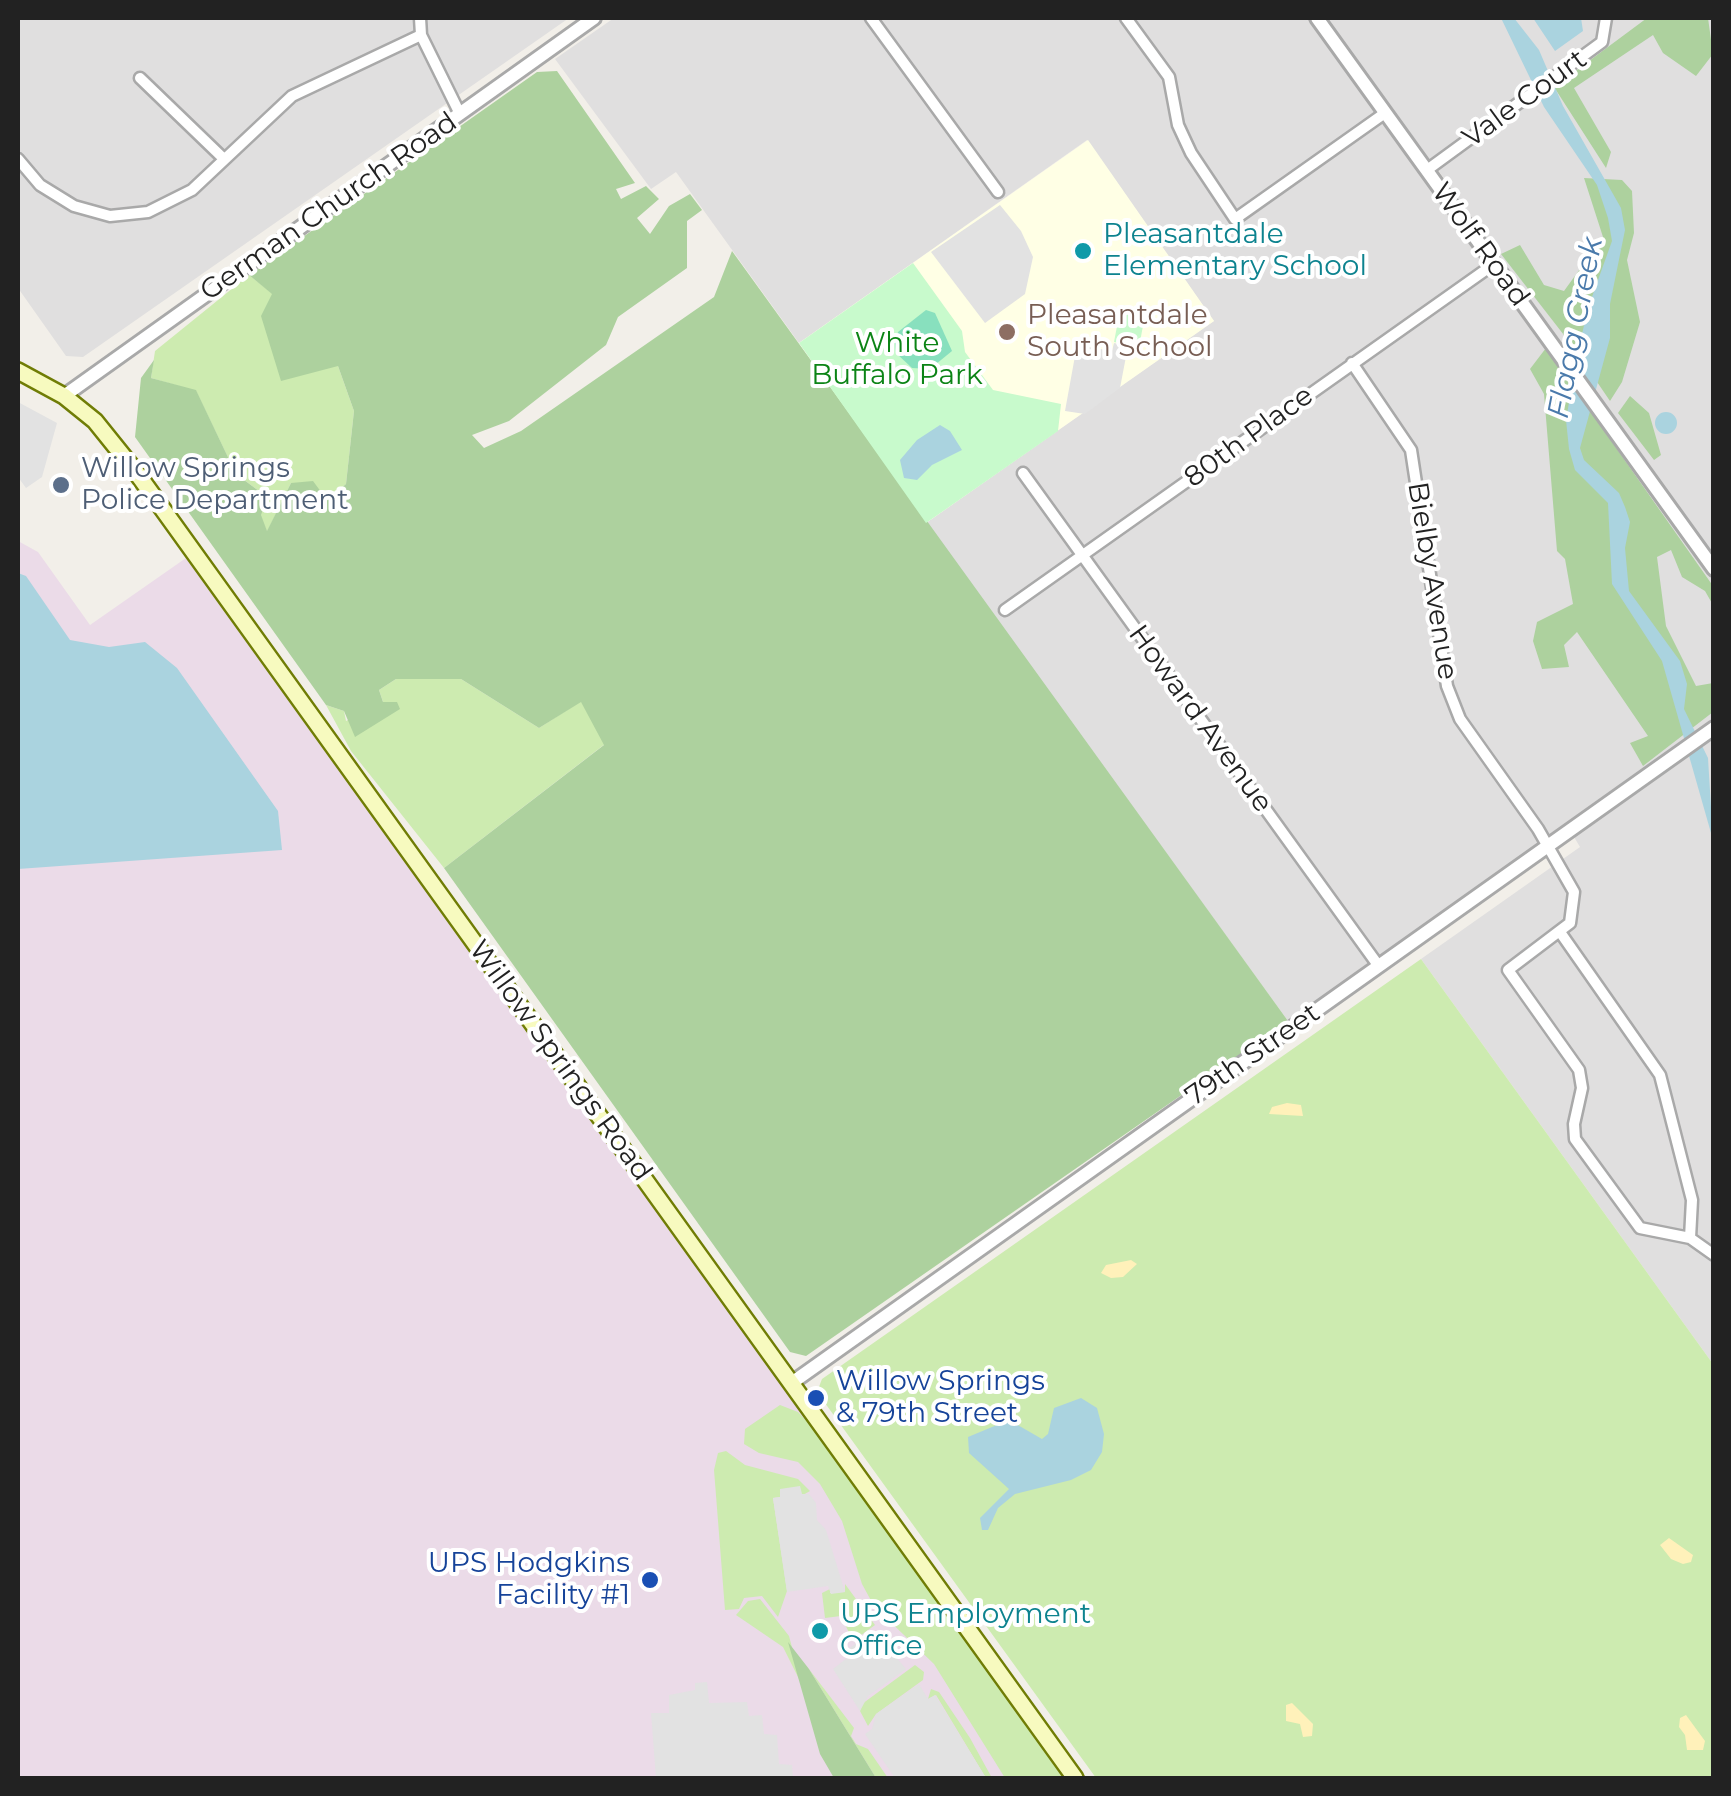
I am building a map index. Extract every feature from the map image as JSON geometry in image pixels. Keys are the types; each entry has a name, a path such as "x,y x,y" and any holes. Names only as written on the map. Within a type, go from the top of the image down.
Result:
{"main road":[{"name":"Willow Springs Road","path":"18,372 64,396 95,421 136,472 1076,1778"}],"street":[{"path":"420,18 421,35 460,114"},
{"name":"German Church Road","path":"64,396 594,18"},
{"path":"871,18 998,192"},
{"path":"1126,18 1169,77 1178,125 1191,154 1235,219 1385,113"},
{"name":"Wolf Road","path":"1316,18 1714,569"},
{"name":"Vale Court","path":"1426,170 1602,42 1606,18"},
{"path":"18,159 56,198 110,216 164,206 192,190 292,96 421,35"},
{"path":"140,78 224,159"},
{"name":"80th Place","path":"1004,610 1494,264"},
{"name":"Bielby Avenue","path":"1352,363 1411,450 1447,686 1460,719 1570,882 1576,903 1570,924 1560,932"},
{"name":"Howard Avenue","path":"1022,473 1378,965"},
{"name":"79th Street","path":"793,1382 1709,732"},
{"path":"1690,1238 1692,1200 1660,1074 1560,932 1508,970 1579,1070 1582,1088 1574,1124 1575,1139 1640,1228 1690,1238 1714,1255"}],"shaded area":[{"path":"18,18 569,18 83,357 66,356 18,288"},
{"path":"614,18 1307,18 1424,171 1713,577 1713,719 1288,1021 926,523 1214,321 1087,140 799,343 676,172 651,189 555,59"},
{"path":"1324,18 1713,18 1713,557 1438,170"},
{"name":"Pleasantdale South School","path":"1088,140 1214,321 926,523 799,343"},
{"path":"1000,205 1021,231 1033,257 1025,294 985,323 931,252"},
{"path":"1114,343 1128,346 1120,388 1085,414 1065,411 1077,345 1112,351"},
{"path":"18,402 57,423 42,477 26,488 18,477"},
{"path":"18,541 38,552 90,625 186,558 1064,1778 18,1778"},
{"path":"1713,735 1713,1364 1421,959 1580,847 1574,837"},
{"path":"800,1486 802,1494 809,1494 816,1503 817,1520 826,1530 845,1592 831,1594 828,1586 787,1592 773,1498 780,1497 780,1489"},
{"path":"874,1631 906,1669 868,1696 860,1711 833,1669 847,1658 844,1652"},
{"path":"707,1682 709,1703 747,1702 749,1716 762,1715 764,1734 777,1735 779,1764 792,1765 793,1778 656,1778 651,1713 669,1713 669,1695 695,1690 695,1683"},
{"path":"919,1684 928,1699 935,1695 986,1778 895,1778 865,1734 872,1729 876,1714"}],"green space":[{"path":"1647,18 1708,18 1713,54 1696,76 1663,53 1653,35 1574,88 1611,152 1606,168 1554,87"},
{"path":"557,71 635,183 616,189 621,199 646,186 659,199 637,218 650,234 669,206 690,194 702,210 687,221 687,268 618,317 606,345 509,421 472,435 484,448 521,431 714,297 732,251 1288,1021 806,1356 790,1352 444,868 604,745 581,702 539,728 461,679 396,679 379,690 383,702 397,702 400,709 355,737 344,711 326,705 135,437 141,378 154,360 151,378 196,390 236,474 267,497 261,515 267,531 291,483 313,481 327,500 346,484 354,411 338,366 281,381 261,316 272,294 249,275 537,72"},
{"path":"1584,178 1622,180 1632,191 1634,233 1627,260 1640,322 1622,382 1610,401 1501,254 1520,245 1544,285 1564,291 1603,237"},
{"name":"White Buffalo Park","path":"913,263 962,331 965,352 993,390 1061,404 1058,431 926,523 799,343"},
{"path":"249,275 273,294 338,366 354,411 346,484 327,500 291,483 267,532 260,515 267,497 236,474 196,391 151,378 155,351"},
{"path":"1121,305 1146,310 1139,347 1114,342"},
{"path":"926,310 935,313 952,351 930,369 912,368 896,353 895,344 898,332"},
{"path":"1546,348 1713,586 1713,605 1705,591 1682,577 1671,550 1657,557 1666,626 1696,686 1713,683 1713,712 1643,766 1630,743 1648,736 1577,632 1564,645 1569,667 1542,669 1533,641 1537,622 1573,604 1565,559 1557,551 1544,394 1530,369"},
{"path":"1630,396 1649,413 1661,455 1654,460 1618,413"},
{"path":"396,679 461,679 539,728 581,701 605,744 444,868 351,751 326,705 344,711 346,721 383,702 379,690"},
{"path":"1421,959 1713,1364 1713,1778 1096,1778 817,1392 822,1379"},
{"path":"780,1405 798,1412 817,1432 998,1679 1063,1778 1005,1778 934,1664 874,1606 862,1584 842,1521 820,1484 798,1462 759,1453 744,1444 745,1429"},
{"path":"726,1451 745,1465 798,1479 810,1491 803,1495 780,1489 780,1497 773,1498 787,1591 778,1617 762,1596 744,1598 739,1609 725,1610 714,1470 718,1453"},
{"path":"845,1584 875,1625 853,1641 841,1616 825,1618 822,1593 830,1589 830,1593 845,1592"},
{"path":"760,1599 789,1636 802,1685 783,1647 736,1615 748,1601"},
{"path":"788,1642 876,1778 834,1778 820,1754"},
{"path":"915,1665 924,1672 923,1680 876,1714 868,1726 860,1711 862,1704"},
{"path":"809,1669 854,1728 851,1736 856,1744 868,1749 888,1778 876,1778"},
{"path":"931,1689 939,1692 992,1778 986,1778 936,1695 928,1699"}],"sand":[{"path":"1301,1105 1303,1116 1269,1114 1272,1107"},
{"path":"1131,1260 1137,1264 1123,1277 1111,1278 1101,1273 1106,1265"},
{"path":"1669,1538 1693,1555 1691,1562 1683,1564 1671,1559 1660,1545"},
{"path":"1292,1703 1313,1724 1312,1736 1303,1737 1300,1724 1286,1721 1286,1705"},
{"path":"1686,1715 1705,1741 1703,1750 1687,1750 1685,1735 1679,1727 1680,1718"}],"water":[{"path":"1501,18 1514,18 1539,50 1563,106 1621,208 1625,230 1610,304 1610,338 1580,448 1584,460 1619,493 1625,507 1630,522 1625,548 1629,591 1680,661 1687,684 1684,709 1708,758 1713,840 1662,661 1612,584 1608,503 1575,470 1569,449 1566,420 1588,308 1612,241 1608,218 1597,185 1544,107"},
{"path":"1533,18 1581,18 1583,31 1555,51"},
{"path":"1666,412 1674,415 1674,431 1666,434 1658,431 1655,423 1658,415"},
{"path":"940,425 950,431 962,450 932,465 917,480 904,478 900,460 917,440"},
{"path":"18,573 26,576 70,640 109,647 145,642 177,668 278,811 282,850 18,869"},
{"path":"1081,1398 1097,1408 1104,1434 1102,1452 1091,1470 1071,1480 1015,1494 998,1508 988,1530 982,1530 980,1518 1009,1489 969,1453 968,1437 1009,1420 1042,1439 1048,1434 1054,1408"}],"place":[{"name":"Pleasantdale Elementary School","path":"1083,251"},
{"name":"Pleasantdale South School","path":"1007,332"},
{"name":"Willow Springs Police Department","path":"61,485"},
{"name":"Willow Springs & 79th Street","path":"816,1398"},
{"name":"UPS Hodgkins Facility #1","path":"650,1580"},
{"name":"UPS Employment Office","path":"820,1631"}],"water label":[{"name":"Flagg Creek","path":"1576,328"}]}
